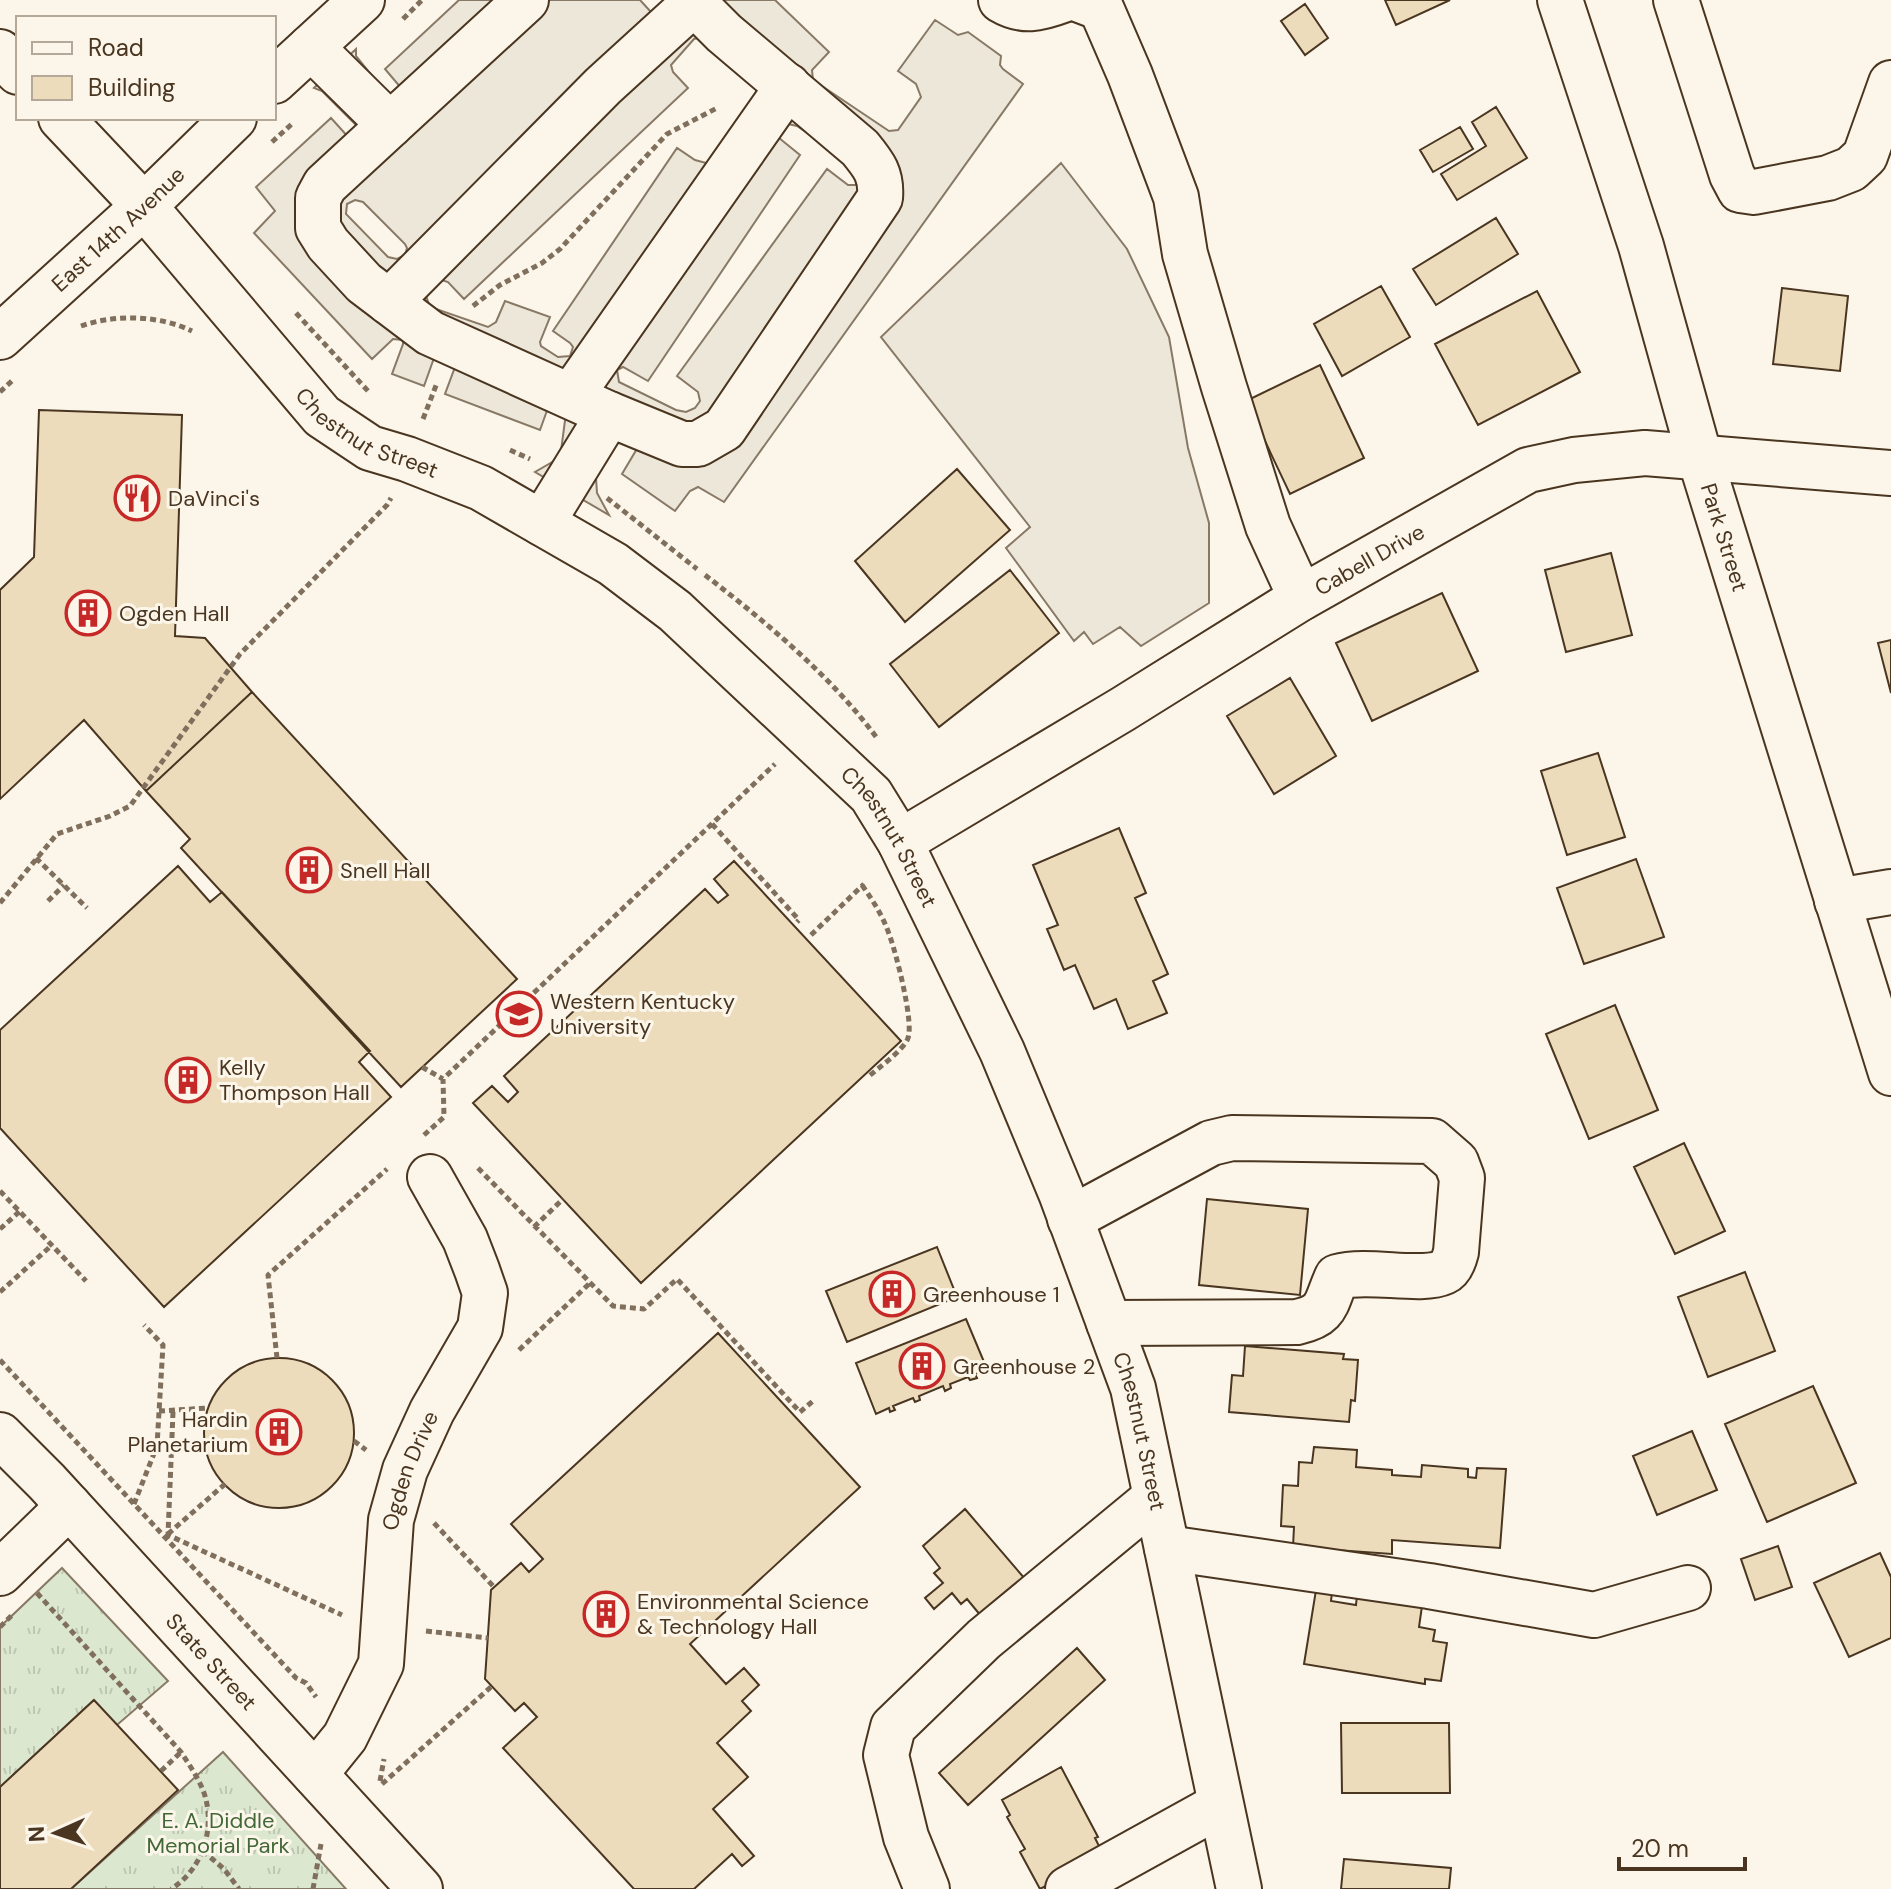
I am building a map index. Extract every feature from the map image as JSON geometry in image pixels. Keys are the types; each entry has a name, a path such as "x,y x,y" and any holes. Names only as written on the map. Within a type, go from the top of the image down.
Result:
{"street":[{"path":"276,79 362,0"},
{"path":"389,302 603,86 693,2 724,33 860,148 878,169 880,198 724,429 698,444 682,444 430,333 389,302 364,283 328,244 318,228 318,198 325,185 526,0"},
{"path":"1001,0 1022,10 1040,9 1063,0"},
{"path":"1080,0 1101,8 1176,197 1185,254 1224,387 1268,526 1301,598"},
{"name":"Park Street","path":"1560,0 1641,246 1700,458 1837,901 1880,1004 1891,1073"},
{"path":"1676,0 1732,175 1740,190 1754,192 1784,187 1828,178 1851,169 1865,156 1891,83"},
{"path":"311,47 390,125"},
{"path":"0,52 16,70"},
{"path":"542,523 590,405 788,86"},
{"name":"Chestnut Street","path":"63,120 144,206 322,416 370,448 481,488 613,564 675,611 871,795 900,842 1002,1051 1070,1219 1133,1388 1239,1889"},
{"name":"East 14th Avenue","path":"10,355 144,206 232,120"},
{"name":"Cabell Drive","path":"900,842 1301,598 1528,470 1574,460 1645,453 1891,473"},
{"path":"1837,901 1891,892"},
{"path":"1070,1219 1211,1143 1232,1138 1432,1141 1456,1162 1462,1178 1456,1252 1446,1272 1431,1275 1354,1273 1337,1277 1326,1307 1315,1318 1297,1322 1109,1323"},
{"name":"Ogden Drive","path":"315,1774 345,1737 381,1664 391,1520 405,1470 432,1411 480,1328 485,1293 429,1159"},
{"name":"State Street","path":"0,1435 69,1506 420,1889"},
{"path":"927,1889 906,1837 886,1755 893,1727 984,1639 1156,1497"},
{"path":"21,1594 69,1506"},
{"path":"1167,1548 1429,1586 1594,1615 1688,1588"},
{"path":"1068,1889 1220,1805"}],"path":[{"path":"469,309 500,285 542,263 560,249 667,134 727,103"},
{"path":"77,327 94,321 141,319 162,321 195,333"},
{"path":"0,392 10,355"},
{"path":"0,903 57,834 130,806 240,654 387,505 394,491"},
{"path":"277,1358 268,1275 429,1159 435,1124 444,1117 443,1079 779,761"},
{"path":"712,824 799,920 797,922"},
{"path":"36,858 87,908"},
{"path":"811,935 871,877"},
{"path":"48,901 64,885"},
{"path":"862,885 889,934 899,967 909,1029 906,1043 868,1077"},
{"path":"422,1067 443,1079"},
{"path":"435,1124 446,1136"},
{"path":"429,1159 534,1227 613,1306 644,1309 677,1279 800,1412 813,1401"},
{"path":"0,1191 86,1281"},
{"path":"534,1227 563,1199"},
{"path":"0,1229 20,1211"},
{"path":"0,1292 52,1245"},
{"path":"513,1356 590,1283"},
{"path":"134,1504 157,1446 163,1345 144,1325"},
{"path":"0,1360 296,1678 306,1683 380,1786 381,1793"},
{"path":"159,1411 209,1408"},
{"path":"166,1536 173,1412"},
{"path":"166,1536 225,1484"},
{"path":"425,1513 494,1587"},
{"path":"166,1536 346,1617"},
{"path":"0,1627 21,1594 45,1584"},
{"path":"21,1594 181,1752 196,1774 205,1796 209,1822 203,1851 192,1870 171,1889"},
{"path":"380,1786 492,1686"},
{"path":"161,1771 181,1752"},
{"path":"311,1833 331,1854"},
{"path":"313,1889 321,1843"},
{"path":"203,1851 224,1869 239,1889"}],"green space":[{"path":"62,1568 168,1681 117,1725 93,1701 0,1787 0,1627"},
{"name":"E. A. Diddle Memorial Park","path":"223,1752 346,1889 71,1889"}],"shaded area":[{"path":"459,0 640,0 656,13 668,0 775,0 829,52 812,70 813,80 889,131 898,130 921,97 916,84 898,71 935,20 958,35 968,32 1001,56 1003,69 1023,84 724,502 698,487 690,491 675,511 622,474 638,447 622,438 601,453 596,478 597,493 609,515 535,472 554,461 561,451 566,413 549,405 540,430 445,394 455,367 434,358 424,386 392,374 403,340 393,339 372,359 254,233 275,211 256,187 331,118 350,139 360,129 322,91 314,88 356,49 356,56 389,97 402,89 385,69","holes":["698,38 756,87 756,96 712,161 695,160 677,148 553,331 573,347 570,356 558,357 541,346 550,317 505,301 496,322 488,327 430,307 425,293 442,280 448,282 464,299 688,88 673,72 671,65","788,124 797,126 859,168 859,182 848,185 827,169 677,376 698,392 700,401 695,408 686,412 676,410 619,382 617,370 623,367 648,381 800,155 778,134","355,200 363,202 405,244 405,255 397,259 388,257 346,214 347,204"]},
{"path":"1061,163 1127,249 1169,337 1188,448 1209,523 1209,603 1141,646 1120,627 1093,644 1084,632 1074,641 1006,548 1030,527 881,337"}],"building":[{"path":"1385,0 1450,0 1396,25"},
{"path":"1305,4 1328,38 1305,55 1281,21"},
{"path":"1496,107 1527,158 1457,200 1441,174 1486,146 1472,122"},
{"path":"1460,127 1473,149 1433,172 1420,150"},
{"path":"1496,218 1518,254 1436,305 1413,269"},
{"path":"1381,286 1410,337 1342,376 1314,324"},
{"path":"1782,288 1848,296 1840,371 1773,364"},
{"path":"1537,291 1580,372 1478,425 1435,344"},
{"path":"1320,365 1364,458 1290,494 1246,401"},
{"name":"Ogden Hall","path":"39,410 182,415 175,636 205,638 252,692 146,791 84,720 0,799 0,590 34,557"},
{"path":"957,469 1010,530 905,622 855,561"},
{"path":"1611,553 1632,635 1566,652 1545,570"},
{"path":"1010,570 1059,633 939,727 890,664"},
{"path":"1442,593 1478,671 1372,721 1336,643"},
{"path":"1891,640 1891,693 1878,643"},
{"path":"1290,678 1336,756 1274,794 1227,716"},
{"name":"Snell Hall","path":"252,692 517,979 401,1087 181,848 190,839 146,791"},
{"path":"1598,753 1625,837 1567,855 1541,771"},
{"path":"1119,828 1146,893 1135,898 1168,974 1153,981 1167,1013 1128,1029 1116,999 1094,1009 1075,965 1064,970 1047,929 1058,925 1033,865"},
{"path":"1636,859 1664,937 1584,964 1557,888"},
{"path":"734,861 901,1041 641,1283 473,1103 492,1086 508,1102 518,1092 504,1076 705,889 718,903 728,895 714,879"},
{"name":"Kelly Thompson Hall","path":"178,866 210,902 222,892 370,1051 359,1062 391,1097 164,1307 0,1128 0,1030"},
{"path":"1615,1005 1658,1110 1589,1139 1546,1034"},
{"path":"1684,1143 1725,1231 1675,1254 1634,1167"},
{"path":"1207,1199 1308,1209 1300,1295 1199,1285"},
{"name":"Greenhouse 1","path":"937,1247 957,1297 847,1342 826,1291"},
{"path":"1745,1272 1775,1351 1708,1377 1678,1297"},
{"name":"Greenhouse 2","path":"966,1319 987,1369 975,1374 977,1378 970,1380 968,1377 950,1384 951,1388 945,1391 943,1386 919,1396 920,1400 915,1402 913,1398 893,1406 895,1410 890,1412 889,1408 876,1414 856,1363"},
{"name":"Environmental Science & Technology Hall","path":"718,1333 860,1487 690,1644 726,1684 744,1668 759,1685 742,1701 751,1711 717,1743 748,1777 713,1809 754,1856 742,1866 732,1854 694,1889 634,1889 503,1748 537,1717 524,1703 515,1711 485,1679 491,1590 521,1563 529,1572 543,1559 511,1524"},
{"path":"1245,1346 1344,1354 1343,1359 1358,1360 1355,1401 1351,1400 1349,1422 1229,1412 1232,1375 1243,1376"},
{"name":"Hardin Planetarium","path":"279,1358 308,1364 332,1380 348,1404 354,1433 348,1462 332,1486 308,1502 279,1508 250,1502 226,1486 210,1462 204,1433 210,1404 226,1380 250,1364"},
{"path":"1813,1386 1856,1483 1767,1522 1725,1424"},
{"path":"1692,1431 1717,1490 1657,1515 1633,1456"},
{"path":"1314,1447 1357,1450 1356,1467 1392,1470 1392,1475 1421,1477 1422,1465 1468,1469 1468,1477 1476,1478 1477,1468 1506,1469 1500,1548 1392,1540 1392,1554 1293,1547 1294,1527 1281,1526 1283,1485 1298,1486 1299,1462 1312,1463"},
{"path":"965,1509 1025,1579 981,1616 967,1599 961,1604 952,1593 934,1609 925,1598 943,1583 934,1573 940,1568 923,1546"},
{"path":"1778,1546 1792,1587 1755,1600 1741,1559"},
{"path":"1880,1553 1891,1577 1891,1638 1849,1657 1814,1583"},
{"path":"1316,1590 1332,1592 1331,1601 1356,1605 1357,1595 1422,1606 1419,1627 1435,1630 1433,1641 1447,1643 1441,1681 1425,1679 1425,1684 1304,1664"},
{"path":"1077,1648 1105,1680 968,1805 939,1773"},
{"path":"94,1700 178,1790 71,1889 0,1889 0,1787"},
{"path":"1341,1723 1449,1723 1450,1793 1342,1793"},
{"path":"1061,1767 1098,1837 1095,1838 1104,1856 1040,1889 1020,1852 1025,1849 1007,1817 1010,1815 1002,1800"},
{"path":"1344,1859 1451,1868 1449,1889 1341,1889"}],"place":[{"name":"DaVinci's","path":"137,498"},
{"name":"Ogden Hall","path":"88,613"},
{"name":"Snell Hall","path":"309,870"},
{"name":"Western Kentucky University","path":"519,1014"},
{"name":"Kelly Thompson Hall","path":"188,1080"},
{"name":"Greenhouse 1","path":"892,1294"},
{"name":"Greenhouse 2","path":"922,1366"},
{"name":"Hardin Planetarium","path":"279,1432"},
{"name":"Environmental Science & Technology Hall","path":"606,1614"}]}
